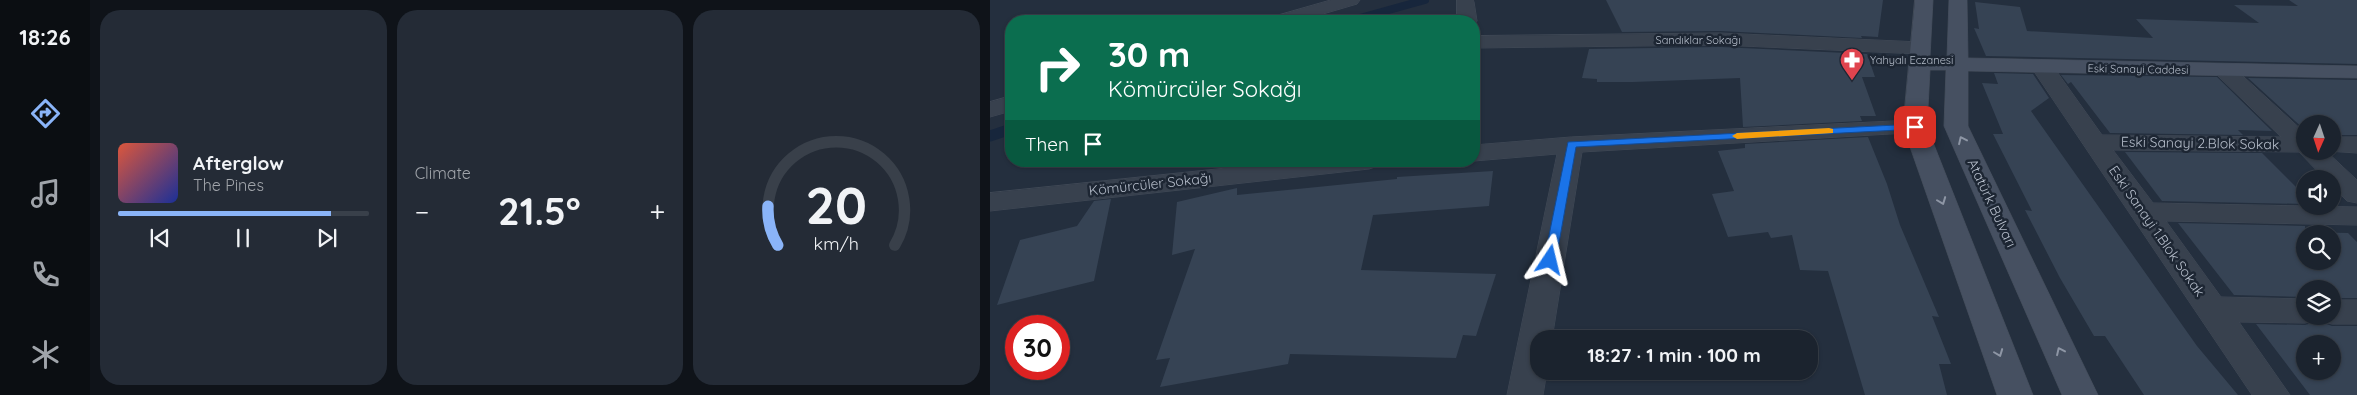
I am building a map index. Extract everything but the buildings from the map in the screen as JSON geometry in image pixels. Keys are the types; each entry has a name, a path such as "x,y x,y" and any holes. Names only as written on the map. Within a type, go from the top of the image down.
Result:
{"main road":[{"path":"1924,0 1915,127 2015,395"},
{"name":"Atatürk Bulvarı","path":"1958,0 1956,126 2080,395"},
{"name":"Eski Sanayi Caddesi","path":"1919,56 1956,64 2224,71 2357,72"}],"street":[{"path":"1300,15 1351,0"},
{"path":"1465,2 1466,15"},
{"name":"Sandıklar Sokağı","path":"1480,43 1720,38 1919,56"},
{"name":"Eski Sanayi 1.Blok Sokak","path":"2042,67 2272,395"},
{"path":"2224,71 2296,138"},
{"path":"990,110 1005,105"},
{"path":"1480,152 1571,144 1915,127"},
{"name":"Eski Sanayi 2.Blok Sokak","path":"2095,142 2296,147"},
{"path":"1525,395 1571,144"},
{"path":"2341,145 2357,145"},
{"path":"2320,160 2357,195"},
{"name":"Kömürcüler Sokağı","path":"990,202 1276,167"},
{"path":"2144,212 2357,216"},
{"path":"2211,308 2296,311"},
{"path":"2341,312 2357,312"}],"waterway":[{"path":"1371,15 1425,0"},
{"path":"990,136 1005,131"}],"slow traffic":[{"path":"1737,136 1829,131"}],"place":[{"name":"Yahyalı Eczanesi","path":"1852,81"}],"route":[{"path":"1550,260 1571,144 1915,127"}]}
